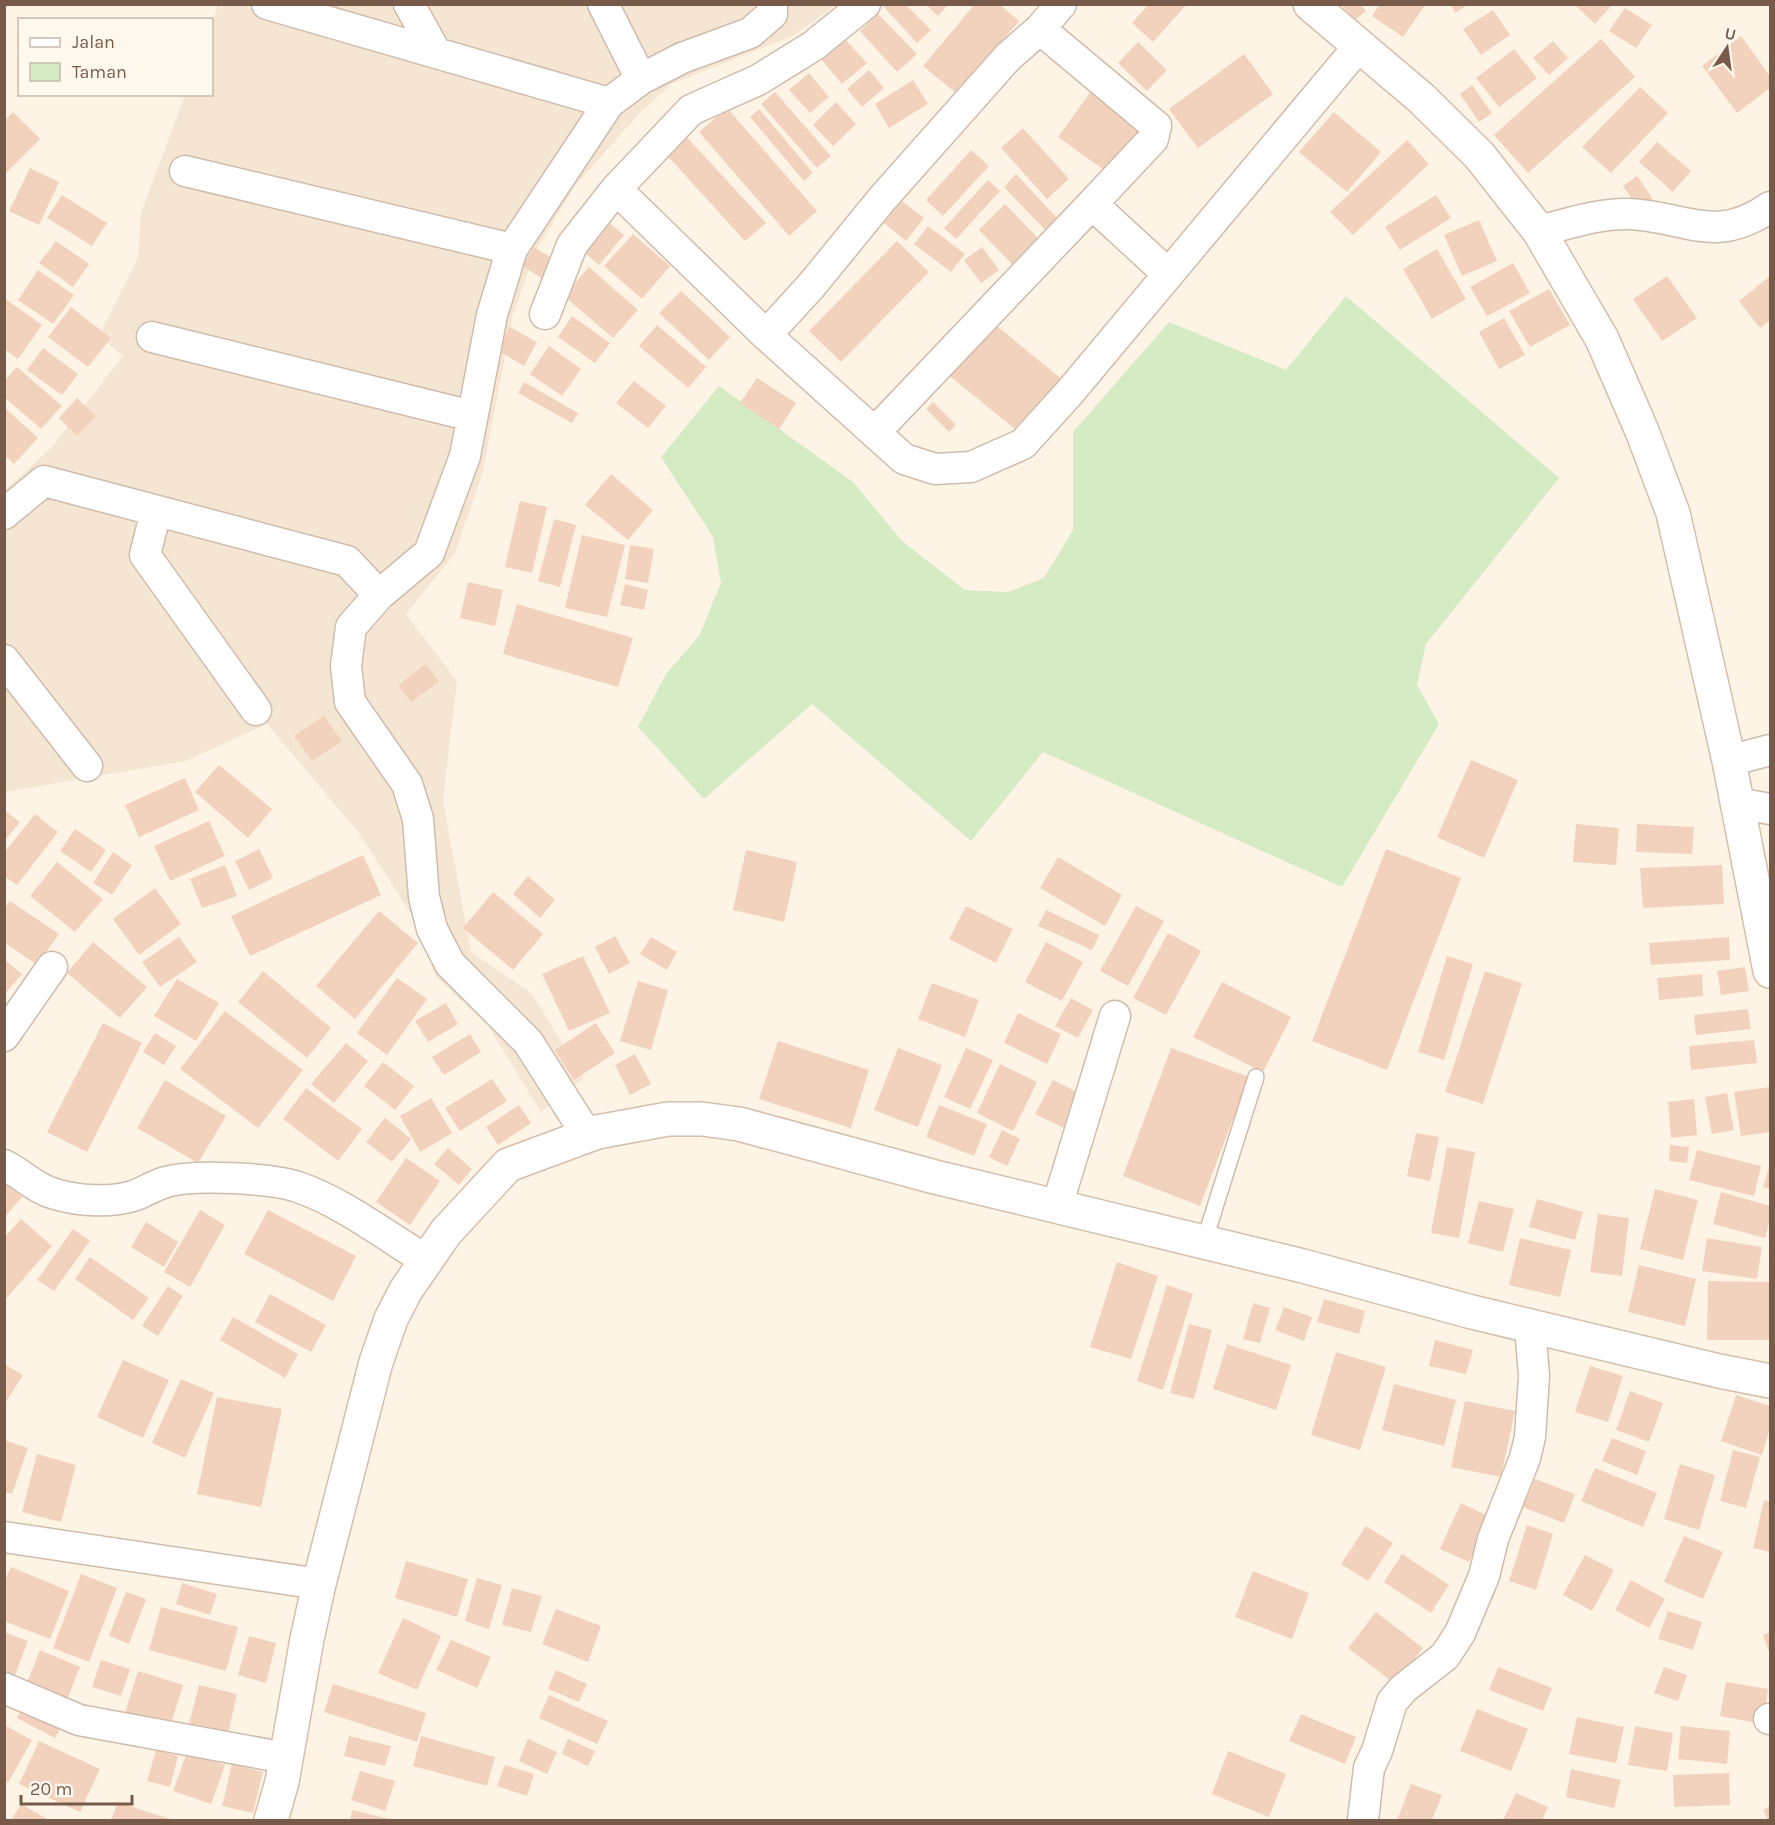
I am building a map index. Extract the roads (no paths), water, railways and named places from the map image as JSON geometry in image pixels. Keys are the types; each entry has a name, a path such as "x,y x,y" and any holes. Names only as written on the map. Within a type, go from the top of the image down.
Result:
{"street":[{"path":"267,4 609,103"},
{"path":"409,4 436,53"},
{"path":"603,4 641,79"},
{"path":"587,1135 528,1042 450,964 432,929 424,897 418,819 407,784 350,702 346,666 351,627 379,595 429,553 465,456 492,315 512,249 609,103 641,79 682,58 750,33 772,14 772,4"},
{"path":"545,315 572,245 616,189 691,110 758,80 813,46 864,4"},
{"path":"766,335 811,286 882,199 1008,57 1040,29 1061,4"},
{"path":"1310,4 1421,98 1479,155 1539,231 1602,339 1642,431 1673,513 1729,761 1770,971"},
{"path":"874,432 1153,139 1156,126 1040,29"},
{"path":"616,189 766,335 904,459 934,469 971,467 1023,444 1359,46"},
{"path":"185,171 512,249"},
{"path":"1092,204 1168,274"},
{"path":"1539,231 1594,218 1629,214 1708,228 1754,218 1770,207"},
{"path":"152,338 472,416"},
{"path":"4,514 44,481 347,561 379,595"},
{"path":"156,511 146,555 256,710"},
{"path":"4,660 87,766"},
{"path":"1729,761 1770,750"},
{"path":"1737,803 1770,809"},
{"path":"4,1036 52,967"},
{"path":"1057,1206 1115,1016"},
{"path":"271,1821 286,1758 319,1584 380,1351 391,1319 426,1260 446,1232 508,1165 587,1135 668,1119 720,1121 770,1131 957,1183 1057,1206 1121,1224 1204,1242 1530,1326 1770,1381"},
{"path":"4,1165 24,1175 37,1187 55,1194 86,1199 131,1197 166,1182 189,1178 258,1181 298,1187 343,1210 426,1260"},
{"path":"1363,1821 1369,1768 1377,1751 1392,1702 1403,1689 1445,1656 1460,1633 1484,1576 1493,1539 1525,1458 1530,1437 1534,1376 1530,1326"},
{"path":"4,1537 319,1584"},
{"path":"4,1688 79,1720 286,1758"}],"lane":[{"path":"1204,1242 1256,1077"}]}
